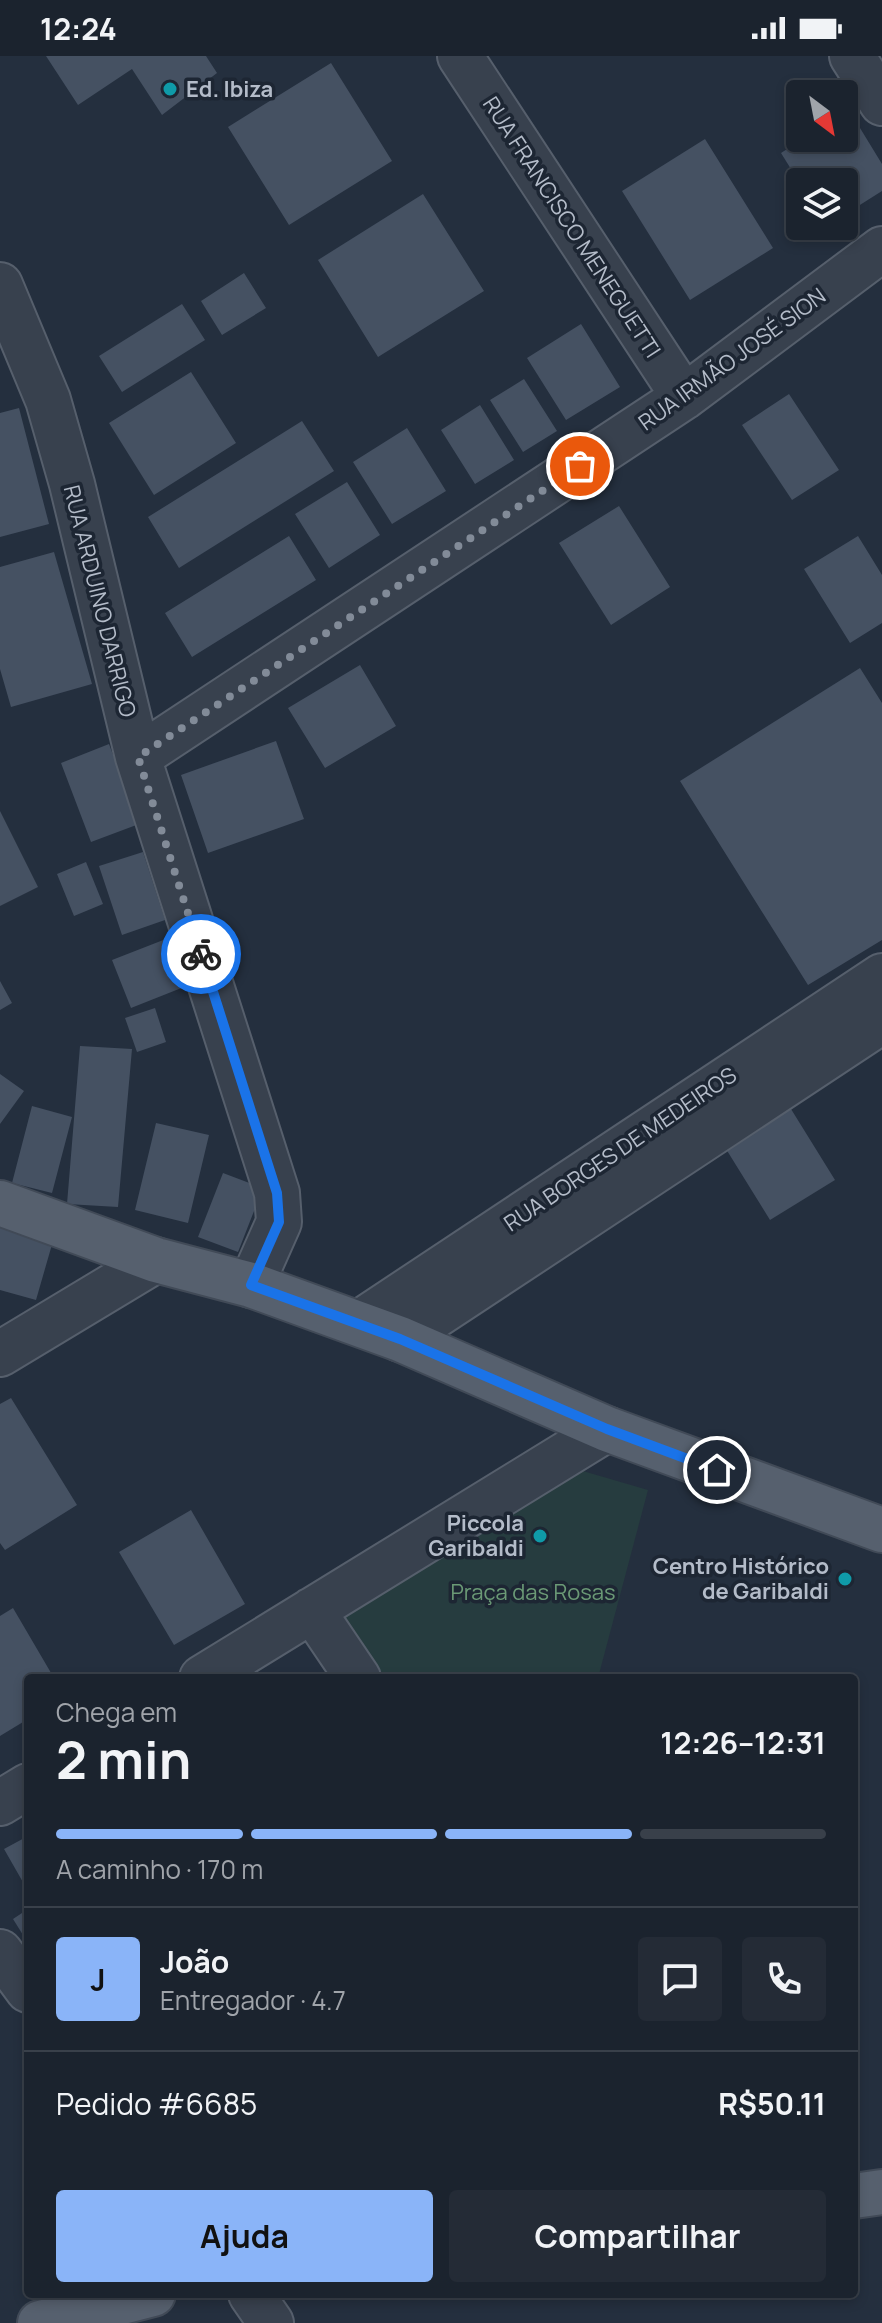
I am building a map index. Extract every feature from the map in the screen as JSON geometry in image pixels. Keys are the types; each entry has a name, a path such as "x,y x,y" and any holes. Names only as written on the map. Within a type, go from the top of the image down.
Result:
{"main road":[{"path":"0,1203 156,1260 251,1285 359,1323 607,1429 882,1530"},
{"path":"858,2195 882,2192"},
{"path":"40,2323 137,2298"}],"street":[{"name":"RUA FRANCISCO MENEGUETTI","path":"460,56 684,397"},
{"path":"852,56 882,103"},
{"name":"RUA IRMÃO JOSÉ SION","path":"138,757 684,397 882,249"},
{"name":"RUA ARDUINO DARRIGO","path":"0,285 48,400 72,484 138,757 277,1193 279,1222 251,1285"},
{"name":"RUA BORGES DE MEDEIROS","path":"359,1323 876,1002"},
{"name":"RUA BORGES DE MEDEIROS","path":"400,1339 876,1002"},
{"path":"0,1354 156,1260"},
{"path":"208,1674 607,1429"},
{"path":"312,1610 355,1674"},
{"path":"0,1803 24,1788"},
{"path":"0,1952 24,1985"},
{"path":"254,2298 271,2323"}],"green space":[{"name":"Praça das Rosas","path":"576,1469 648,1490 599,1674 374,1674 331,1611"}],"building":[{"name":"Ed. Ibiza","path":"46,56 206,56 217,73 162,115 132,69 78,105"},
{"path":"331,63 392,161 289,225 228,127"},
{"path":"858,125 882,164 882,191 858,206 858,168 790,168 781,153 786,150 858,152"},
{"path":"705,139 773,248 690,300 622,191"},
{"path":"423,194 484,291 378,357 318,260"},
{"path":"244,273 266,308 222,335 201,301"},
{"path":"182,304 205,340 122,392 99,356"},
{"path":"581,324 620,387 566,420 527,358"},
{"path":"191,372 236,443 154,495 109,423"},
{"path":"524,379 557,431 523,452 490,400"},
{"path":"789,394 839,470 792,500 742,425"},
{"path":"480,405 514,460 475,484 441,430"},
{"path":"19,408 49,524 0,537 0,413"},
{"path":"302,421 334,471 179,568 148,517"},
{"path":"407,428 446,491 392,524 353,462"},
{"path":"347,482 380,535 329,568 295,514"},
{"path":"619,506 670,587 611,625 559,543"},
{"path":"289,536 316,580 192,657 165,613"},
{"path":"858,536 882,575 882,623 850,643 804,569"},
{"path":"54,552 92,684 11,707 0,669 0,567"},
{"path":"360,665 396,726 325,768 288,708"},
{"path":"860,668 882,703 882,940 808,985 680,781"},
{"path":"276,741 304,819 208,853 181,775"},
{"path":"109,744 139,824 91,842 61,763"},
{"path":"0,811 38,887 0,906"},
{"path":"143,852 165,920 122,935 99,866"},
{"path":"86,862 103,904 74,916 57,874"},
{"path":"171,937 189,985 131,1008 112,960"},
{"path":"0,981 12,1003 0,1010"},
{"path":"155,1008 166,1042 137,1052 125,1018"},
{"path":"80,1046 132,1049 118,1207 67,1204"},
{"path":"0,1074 24,1091 0,1124"},
{"path":"32,1106 72,1117 52,1193 12,1183"},
{"path":"791,1109 835,1180 770,1220 726,1149"},
{"path":"156,1123 209,1135 188,1223 135,1210"},
{"path":"223,1173 263,1188 238,1252 198,1237"},
{"path":"0,1226 53,1241 36,1300 0,1290"},
{"path":"11,1398 77,1505 5,1550 0,1543 0,1404"},
{"path":"191,1510 245,1604 174,1645 119,1552"},
{"path":"13,1608 52,1674 24,1674 24,1721 0,1736 0,1616"},
{"path":"24,1838 24,1884 4,1849"},
{"path":"24,1912 24,1937 13,1919"}],"way so far":[{"path":"201,954 138,757 580,466"}],"place":[{"name":"Ed. Ibiza","path":"170,89"},
{"name":"Piccola Garibaldi","path":"540,1536"},
{"name":"Centro Histórico de Garibaldi","path":"845,1579"}],"route":[{"path":"201,954 277,1193 279,1222 251,1285 400,1339 607,1429 717,1470"}]}
